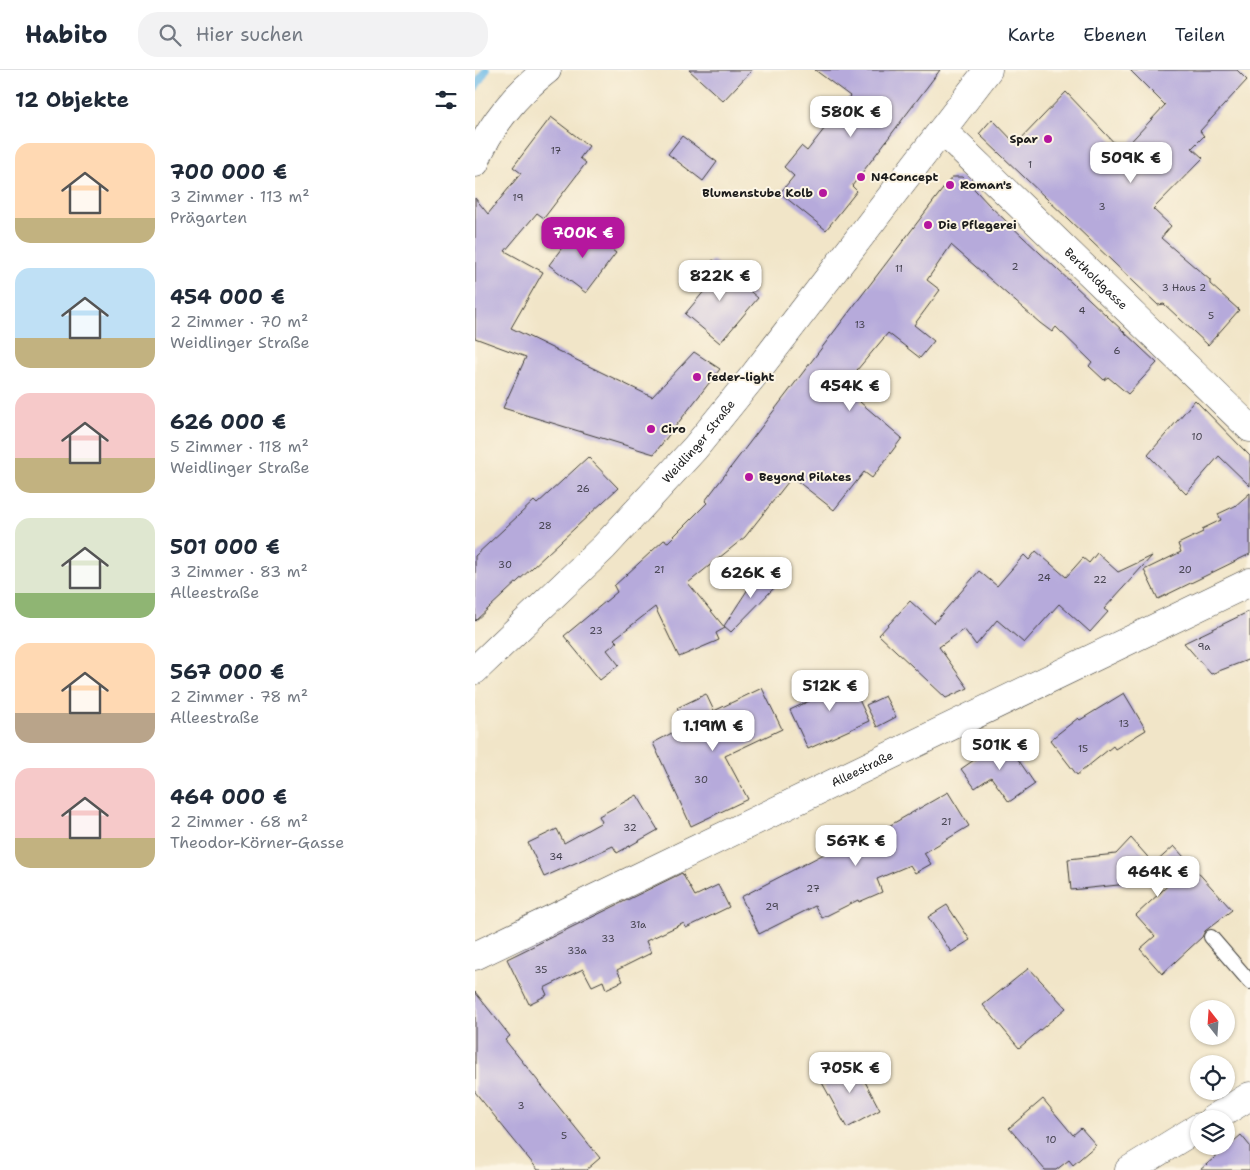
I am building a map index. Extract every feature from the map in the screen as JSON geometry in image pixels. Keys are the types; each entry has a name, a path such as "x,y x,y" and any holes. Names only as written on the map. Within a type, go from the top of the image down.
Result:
{"street":[{"path":"475,162 483,142 526,86 547,70"},
{"name":"Weidlinger Straße","path":"475,670 604,547 695,448 754,375 988,70"},
{"name":"Bertholdgasse","path":"942,130 1250,428"},
{"name":"Alleestraße","path":"475,956 1250,582"},
{"path":"1227,1110 1250,1096"},
{"path":"1129,1170 1190,1133"}],"lane":[{"path":"1211,937 1250,982"}],"building":[{"path":"689,70 752,70 723,101"},
{"path":"815,70 940,70 852,186 857,191 826,230 780,193 794,176 784,167 801,146 807,151 850,96"},
{"path":"1130,70 1237,70 1247,80 1200,131 1204,136 1192,148 1203,158 1153,209 1171,226 1161,238 1210,280 1210,284 1239,310 1208,345 1164,304 1158,305 979,134 992,119 1016,144 1066,92 1122,151 1165,105"},
{"path":"551,117 589,146 580,158 586,163 544,218 537,213 505,251 543,272 511,328 652,397 694,352 720,369 654,454 503,408 526,357 475,338 475,198 488,214 521,173 513,167"},
{"path":"682,136 717,162 703,181 668,154"},
{"path":"952,177 963,177 990,206 1157,363 1128,394 1108,377 1104,380 1089,366 1092,362 1056,327 1052,332 1040,323 951,245 927,280 940,290 914,325 934,341 920,358 888,333 857,370 874,385 860,402 902,438 872,478 864,472 834,510 792,477 745,537 688,583 725,628 716,633 719,640 679,657 655,607 614,639 617,642 607,650 619,665 600,680 564,636 617,592 614,586 664,540 668,542 707,503 705,501"},
{"path":"579,225 616,253 586,293 549,265"},
{"path":"713,260 758,298 720,343 685,314 706,289 695,280"},
{"path":"1195,400 1250,456 1250,486 1219,456 1186,494 1148,455"},
{"path":"588,457 618,488 475,621 475,556 534,501 537,504"},
{"path":"1250,493 1250,554 1158,599 1144,570 1181,552 1178,544 1203,532 1202,529 1221,520 1218,514 1235,506"},
{"path":"1036,551 1066,577 1083,558 1089,563 1097,553 1118,572 1152,556 1104,609 1108,612 1090,632 1059,604 1024,643 997,620 976,645 964,629 939,647 968,688 946,698 879,635 910,601 934,623 979,571 997,586 1024,555 1029,560"},
{"path":"761,569 777,585 731,632 724,626"},
{"path":"1250,611 1250,659 1211,674 1184,643"},
{"path":"846,672 869,721 808,749 790,710 824,694 819,684"},
{"path":"762,688 782,729 725,756 748,799 691,826 653,743 685,726 677,708 706,694 714,711"},
{"path":"1124,693 1146,730 1115,749 1113,746 1077,775 1050,740 1078,718 1080,720"},
{"path":"885,696 896,717 877,727 866,705"},
{"path":"1004,739 1035,784 1009,802 991,777 975,788 961,769"},
{"path":"948,792 969,826 924,853 931,864 915,873 910,865 877,879 882,892 859,902 858,900 822,918 815,906 759,934 741,897 824,854 887,827"},
{"path":"637,795 658,830 617,853 613,846 544,877 528,843 557,829 564,843 602,822 599,816"},
{"path":"1131,838 1154,864 1174,846 1232,910 1205,931 1202,937 1162,974 1140,949 1155,936 1136,915 1175,879 1071,890 1068,859 1116,854"},
{"path":"682,873 695,896 718,885 729,907 686,928 684,923 646,941 651,953 617,970 623,981 606,989 603,981 592,986 583,969 544,988 547,995 529,1004 507,959"},
{"path":"947,905 970,940 951,952 928,917"},
{"path":"1029,968 1066,1008 1019,1048 983,1005"},
{"path":"475,992 510,1036 505,1040 600,1158 586,1170 538,1170 475,1092"},
{"path":"854,1061 880,1110 847,1128 820,1079"},
{"path":"1043,1099 1073,1135 1081,1128 1096,1145 1073,1165 1069,1160 1056,1170 1045,1170 1009,1128"},
{"path":"1241,1135 1250,1146 1250,1170 1200,1170 1218,1155 1235,1155 1235,1140"}],"waterway":[{"path":"475,88 486,70"}],"place":[{"name":"Spar","path":"1048,139"},
{"name":"N4Concept","path":"861,177"},
{"name":"Roman's","path":"950,185"},
{"name":"Blumenstube Kolb","path":"823,193"},
{"name":"Die Pflegerei","path":"928,225"},
{"name":"feder-light","path":"697,377"},
{"name":"Ciro","path":"651,429"},
{"name":"Beyond Pilates","path":"749,477"}]}
